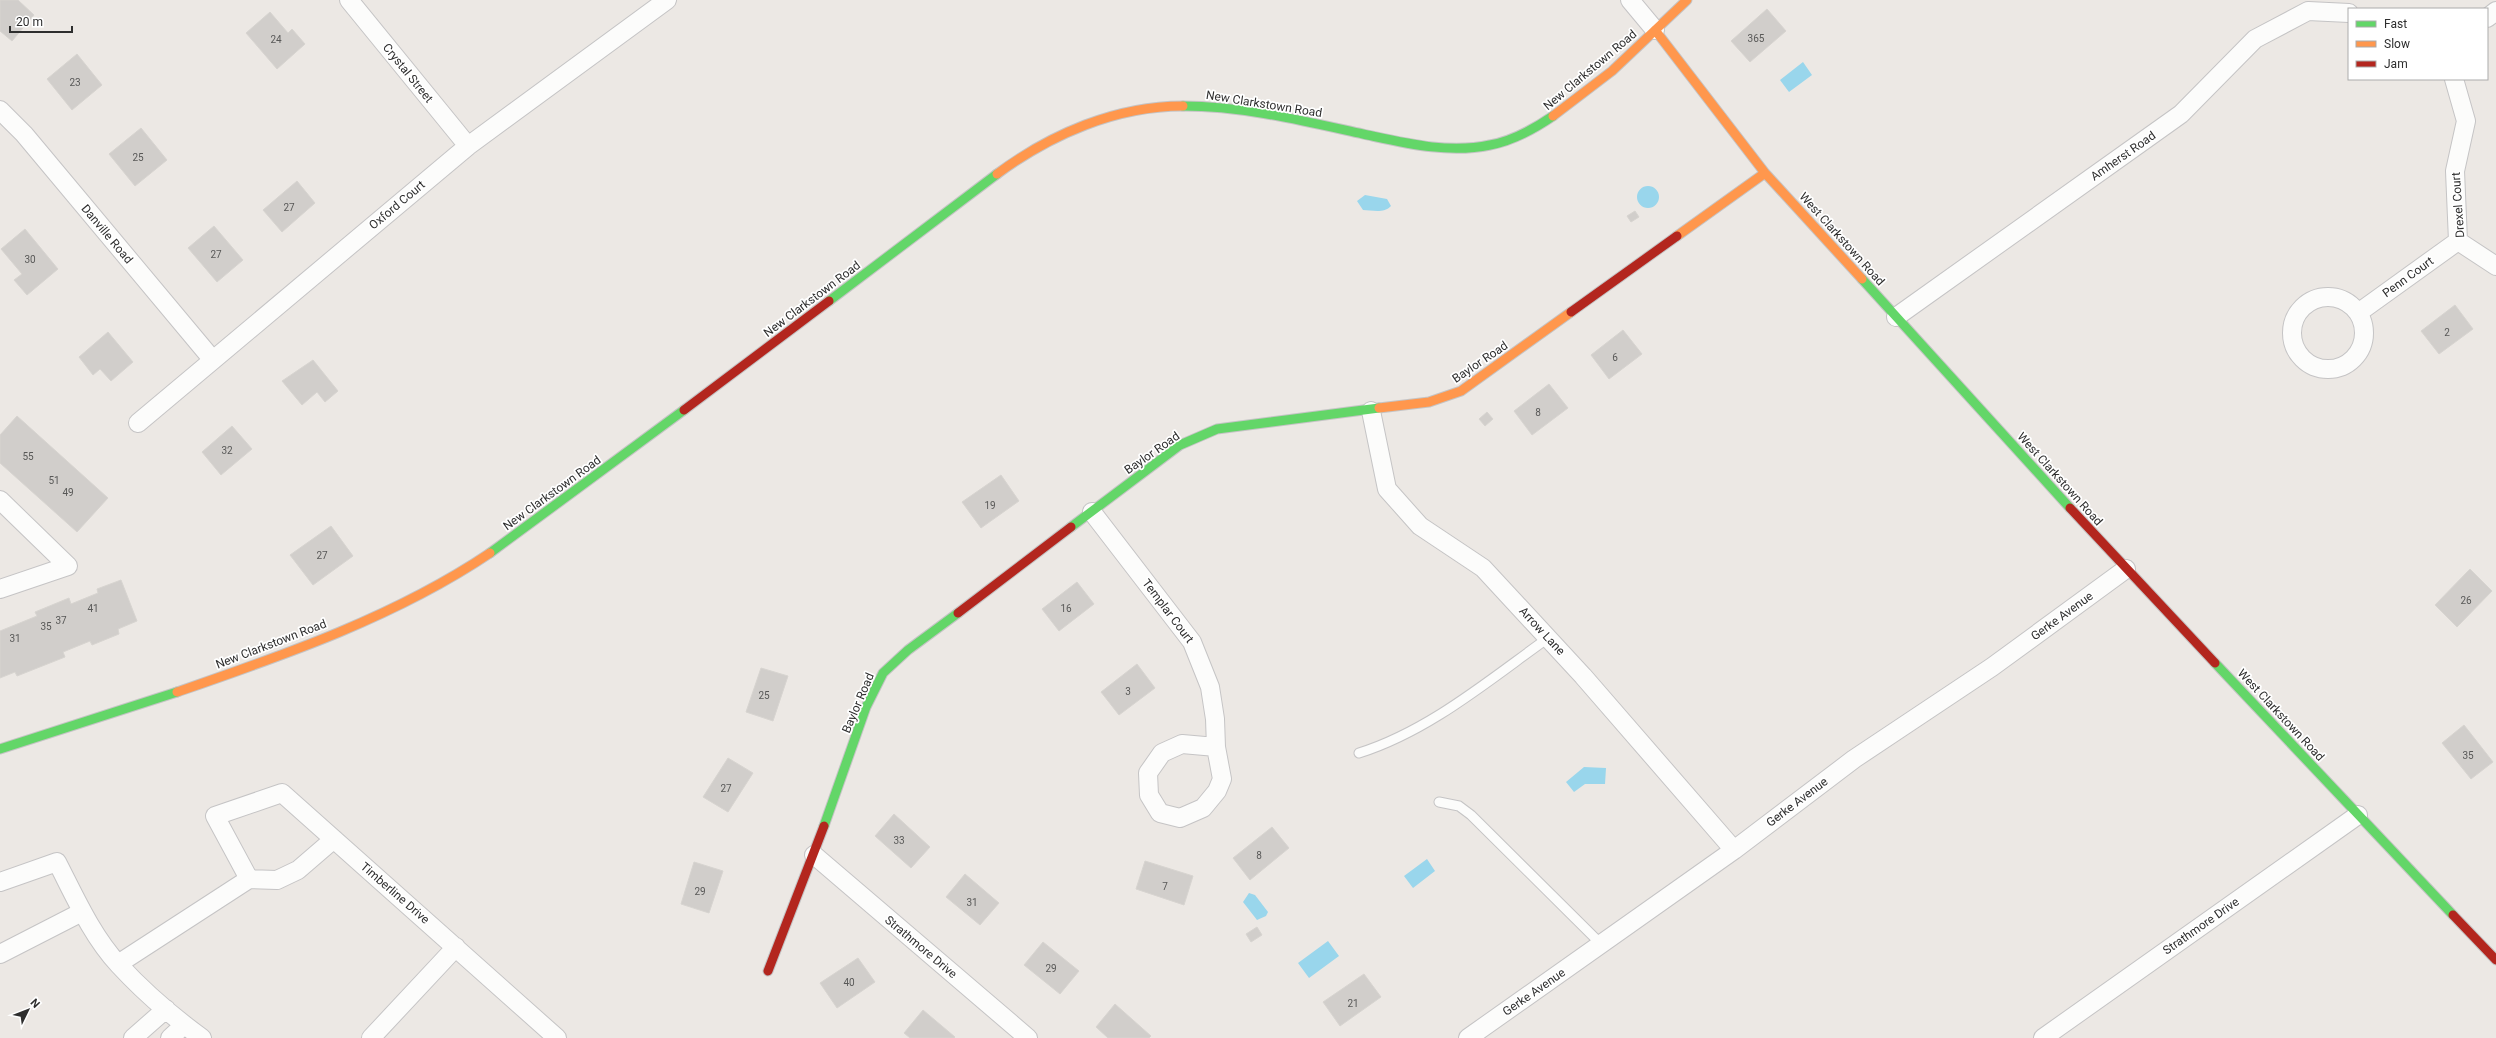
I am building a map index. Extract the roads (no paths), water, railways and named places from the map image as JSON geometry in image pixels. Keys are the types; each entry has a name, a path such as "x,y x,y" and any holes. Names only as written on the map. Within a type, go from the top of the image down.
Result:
{"street":[{"name":"Crystal Street","path":"349,0 468,146"},
{"name":"Oxford Court","path":"138,423 212,359 468,146 668,0"},
{"path":"1630,0 1655,30 1688,0"},
{"name":"Amherst Road","path":"1896,317 2182,114 2255,39 2308,11 2348,13"},
{"path":"2488,17 2496,11"},
{"name":"West Clarkstown Road","path":"1655,30 1765,173 2126,569 2496,960"},
{"name":"New Clarkstown Road","path":"0,749 222,676 330,634 420,594 484,557 552,509 1003,170 1052,140 1095,122 1158,106 1208,105 1292,120 1409,144 1459,149 1507,141 1550,119 1589,89 1655,30"},
{"name":"Drexel Court","path":"2454,80 2466,121 2454,171 2458,241 2496,266"},
{"name":"Danville Road","path":"0,110 24,134 212,359"},
{"name":"Baylor Road","path":"768,971 814,855 866,707 883,673 908,650 1180,445 1217,429 1371,411 1429,402 1461,391 1765,173"},
{"name":"Penn Court","path":"2358,313 2458,241"},
{"path":"2320,297 2337,298 2351,305 2358,313 2364,334 2360,349 2350,362 2340,367 2319,368 2300,357 2291,337 2292,326 2295,316 2310,301 2320,297"},
{"name":"Arrow Lane","path":"1371,411 1387,489 1420,526 1483,568 1548,638 1734,850"},
{"path":"0,500 68,566 0,589"},
{"name":"Templar Court","path":"1092,512 1192,642 1210,687 1215,719 1216,747 1222,779 1217,791 1202,808 1180,818 1160,813 1149,795 1148,773 1162,753 1182,744 1216,747"},
{"name":"Gerke Avenue","path":"1468,1038 1734,850 1854,759 1992,667 2126,569"},
{"name":"Timberline Drive","path":"249,879 215,816 282,793 557,1038"},
{"name":"Strathmore Drive","path":"2043,1038 2358,815"},
{"path":"118,964 249,879 278,880 298,870 334,839"},
{"name":"Strathmore Drive","path":"814,855 1028,1038"},
{"path":"0,882 57,862 82,912 118,964 184,1025 202,1038"},
{"path":"0,954 82,912"},
{"path":"371,1038 456,947"},
{"path":"133,1038 166,1009"},
{"path":"170,1038 184,1025"}],"lane":[{"path":"1359,753 1380,746 1425,724 1548,638"},
{"path":"1439,802 1459,806 1471,815 1601,944"}],"water":[{"path":"1803,62 1812,75 1789,92 1780,80"},
{"path":"1648,186 1656,189 1659,197 1656,205 1648,208 1640,205 1637,197 1640,189"},
{"path":"1365,195 1387,199 1391,206 1381,211 1363,210 1357,201"},
{"path":"1584,767 1606,768 1605,784 1585,784 1574,792 1566,782"},
{"path":"1427,859 1435,871 1413,888 1404,876"},
{"path":"1249,893 1255,895 1268,912 1266,916 1257,920 1243,902"},
{"path":"1328,941 1339,956 1309,978 1298,963"}]}
